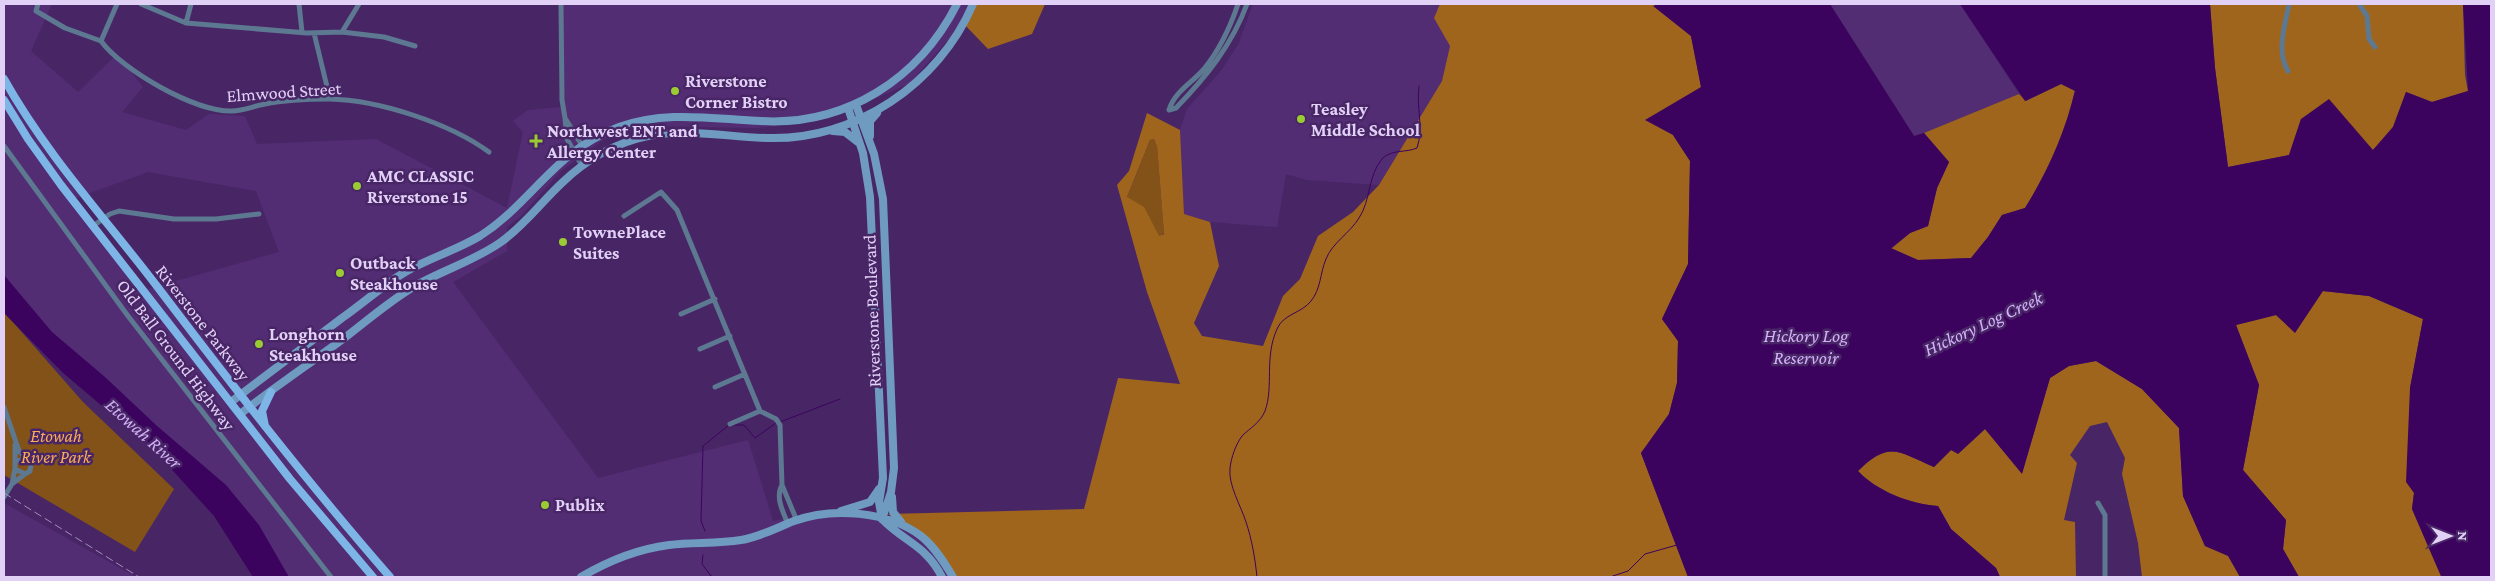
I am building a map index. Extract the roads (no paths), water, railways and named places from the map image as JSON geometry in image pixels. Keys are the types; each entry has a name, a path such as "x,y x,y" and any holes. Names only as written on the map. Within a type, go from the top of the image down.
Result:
{"main road":[{"name":"Riverstone Parkway","path":"4,79 32,127 103,219 323,500 390,577"},
{"name":"Riverstone Parkway","path":"4,100 41,158 312,506 373,577"},
{"path":"266,428 262,410 270,392"}],"street":[{"path":"38,4 36,11 54,22 101,41 117,4"},
{"path":"141,4 186,23 314,33 342,32 384,37 415,46"},
{"path":"186,23 191,4"},
{"path":"299,4 302,32"},
{"path":"342,32 359,4"},
{"path":"560,4 564,129 573,151 582,166"},
{"path":"231,402 402,274 480,236 504,216 546,174 581,146 618,128 658,117 688,116 783,121 821,116 852,106 889,86 923,56 948,22 957,4"},
{"path":"240,414 414,287 486,252 502,241 522,224 562,182 590,160 623,143 664,133 698,132 778,138 826,130 852,122 882,107 909,88 934,65 955,37 973,4"},
{"path":"1238,4 1222,43 1203,69 1172,101 1169,110 1176,108 1182,102 1223,54 1247,4"},
{"path":"2288,71 2283,63 2283,49 2289,4"},
{"path":"2359,4 2368,16 2369,39 2375,47"},
{"path":"314,33 330,99"},
{"name":"Elmwood Street","path":"101,41 125,65 144,78 203,106 232,111 266,103 330,99 374,103 438,125 479,144 489,152"},
{"name":"Riverstone Boulevard","path":"852,106 860,118 872,148 880,179 883,205 894,468 888,506 882,519"},
{"name":"Riverstone Boulevard","path":"852,106 852,122 860,144 866,170 872,211 882,482 879,502 882,519"},
{"path":"872,148 870,121 882,107"},
{"path":"565,118 590,160"},
{"path":"826,130 845,132 860,144"},
{"name":"Old Ball Ground Highway","path":"4,146 93,270 331,577"},
{"path":"624,216 661,192 677,210 760,411 776,419 780,425 782,485 797,520"},
{"path":"94,226 118,210 174,219 216,219 259,214"},
{"path":"680,314 715,299"},
{"path":"700,349 730,336"},
{"path":"715,387 745,374"},
{"path":"4,407 19,451 31,465 30,471 12,484"},
{"path":"730,424 760,411"},
{"path":"4,497 12,484 15,469 14,439"},
{"path":"15,462 26,458"},
{"path":"15,469 25,474"},
{"path":"581,577 617,559 642,550 668,545 744,540 797,520 870,502 882,482"},
{"path":"782,485 778,491 788,524"},
{"path":"892,486 893,512 905,525"},
{"path":"2098,503 2105,515 2105,577"},
{"path":"834,512 894,520 905,525 922,537 940,556 953,577"},
{"path":"882,519 891,529 918,546 942,577"}],"water":[{"name":"Hickory Log Reservoir","path":"1658,4 1830,4 1914,136 1924,133 1949,162 1937,188 1928,226 1910,233 1891,248 1918,260 1971,258 1988,237 2002,215 2025,208 2055,151 2075,91 2061,84 2025,101 1960,4 2210,4 2215,68 2228,167 2289,155 2301,119 2329,99 2373,150 2393,127 2406,92 2432,102 2468,91 2463,4 2491,4 2491,577 2441,576 2412,509 2414,493 2406,482 2410,388 2423,319 2369,296 2323,291 2295,333 2276,315 2236,325 2259,385 2243,470 2286,520 2283,549 2299,577 2240,577 2228,556 2205,546 2183,496 2179,428 2142,389 2096,361 2069,366 2050,378 2022,474 1985,429 1958,454 1951,450 1934,467 1903,454 1887,452 1878,455 1858,471 1874,485 1894,495 1927,505 1938,506 1951,529 1996,568 2000,577 1688,577 1641,453 1669,414 1677,383 1678,341 1662,319 1688,264 1690,161 1673,135 1645,120 1701,87 1691,36 1653,6"},
{"name":"Etowah River","path":"4,275 52,332 226,485 259,525 289,577 253,577 214,516 155,451 62,372 4,313"}],"waterway":[{"path":"1257,577 1250,536 1231,481 1230,468 1233,456 1242,436 1258,422 1265,411 1269,392 1271,351 1277,329 1284,320 1311,301 1319,286 1324,264 1329,253 1363,211 1377,165 1382,159 1394,152 1417,148 1420,133 1419,86"},
{"path":"780,422 840,399"},
{"path":"733,425 744,425 755,438 776,423"},
{"path":"705,531 701,521 703,446 729,425"},
{"name":"Hickory Log Creek","path":"1610,577 1628,571 1645,554 1677,545"},
{"path":"703,555 702,564 711,576 716,577"}],"railway":[{"path":"4,493 139,577"}],"place":[{"name":"Riverstone Corner Bistro","path":"675,91"},
{"name":"Teasley Middle School","path":"1301,119"},
{"name":"Northwest ENT and Allergy Center","path":"536,141"},
{"name":"AMC CLASSIC Riverstone 15","path":"357,186"},
{"name":"TownePlace Suites","path":"563,242"},
{"name":"Outback Steakhouse","path":"340,273"},
{"name":"Longhorn Steakhouse","path":"259,344"},
{"name":"Publix","path":"545,505"}],"park label":[{"name":"Etowah River Park","path":"56,446"}]}
